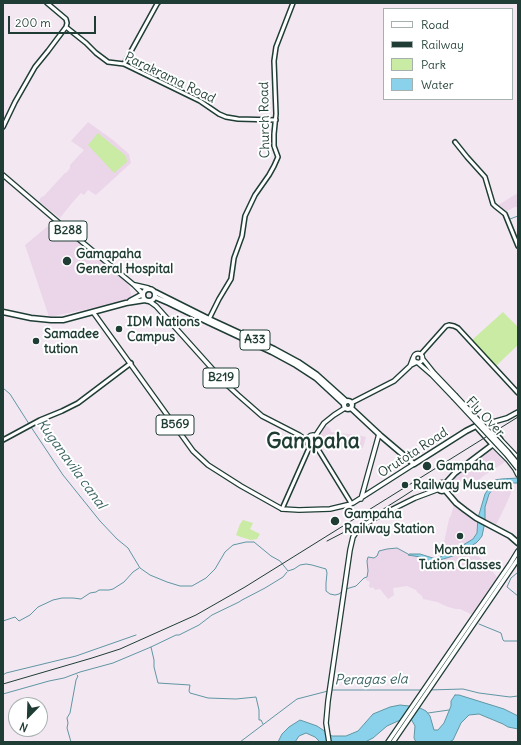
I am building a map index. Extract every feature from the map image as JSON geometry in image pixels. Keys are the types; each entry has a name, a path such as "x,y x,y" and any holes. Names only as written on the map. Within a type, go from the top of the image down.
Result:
{"highway":[{"path":"3,312 31,318 63,320 126,304 152,300 155,298 155,292 152,288 148,288 142,294 126,304"},
{"name":"A33","path":"155,292 208,321"},
{"path":"142,294 147,300"},
{"name":"A33","path":"155,298 236,334 313,372 345,404"},
{"path":"351,405 348,409 345,404 349,401 351,405 379,434 414,464"},
{"path":"486,424 500,439 455,473 445,484 440,484 439,489 442,491 445,490 460,506 476,518 510,536 518,542"},
{"name":"Orutota Road","path":"414,464 460,434 476,426 486,424"},
{"path":"476,426 493,445"},
{"path":"445,484 445,490"},
{"path":"510,536 518,538"}],"main road":[{"name":"B288","path":"3,175 134,285 142,294"},
{"name":"B288","path":"134,285 148,288"},
{"name":"B219","path":"155,298 156,306"},
{"name":"B219","path":"147,300 156,306 238,396 262,416 306,440"},
{"name":"B569","path":"93,312 193,451 202,460 241,486 282,509 330,509 352,503"},
{"path":"410,366 414,355 416,354 421,356 454,396"},
{"path":"351,405 391,383 410,366 420,362 421,356"},
{"path":"413,358 448,389"},
{"name":"Fly Over","path":"454,396 518,464"},
{"name":"Fly Over","path":"454,396 518,469"},
{"path":"316,435 324,423 345,404"},
{"path":"486,424 507,418 518,412"},
{"path":"361,499 379,434"},
{"name":"B219","path":"299,435 309,435"},
{"path":"309,435 316,435 319,441 316,446 313,447 307,444 306,440 309,435"},
{"path":"500,439 518,458"},
{"path":"493,445 508,460 518,476"},
{"name":"Orutota Road","path":"352,503 361,499 414,464"},
{"path":"329,742 326,723 326,710 351,543 357,531 365,524 388,510 439,489"},
{"path":"393,742 399,730 518,551"},
{"path":"424,693 518,559"},
{"path":"388,742 399,730"}],"street":[{"path":"3,127 35,67 66,27 66,19 47,3"},
{"path":"124,64 158,3"},
{"name":"Church Road","path":"208,321 232,278 234,258 242,236 245,216 255,195 269,175 278,157 274,146 276,120 274,70 275,53 293,3"},
{"name":"Parakrama Road","path":"66,27 108,62 124,64 200,101 218,114 238,119 276,120"},
{"path":"455,142 486,177 493,204 505,214 518,246"},
{"path":"421,356 446,326 454,326 458,328 518,393"},
{"path":"3,440 40,420 78,403 131,363"},
{"path":"282,509 310,446"},
{"path":"316,446 352,503"}],"shaded area":[{"path":"88,122 129,154 131,163 96,195 88,190 84,195 81,193 60,218 39,202 41,197 44,196 67,172 70,165 84,150 71,141"},
{"path":"518,193 518,207 505,212 503,211 498,205"},
{"name":"Gamapaha General Hospital","path":"55,222 124,278 129,286 132,298 127,301 49,317 25,245"},
{"path":"326,426 330,428 331,432 366,437 363,448 321,440 320,434"},
{"path":"493,445 508,460 482,477 472,487 465,485 462,481 458,484 448,479"},
{"path":"512,482 514,486 495,527 485,522 485,507 489,494 497,484"},
{"name":"Montana Tution Classes","path":"454,505 478,521 477,533 468,543 441,556 449,519"},
{"name":"Montana Tution Classes","path":"468,547 489,566 499,580 475,616 460,609 448,607 437,602 423,599 416,590 407,586 393,588 394,595 388,599 380,589 375,590 373,587 369,587 370,582 366,580 368,571 368,557 374,558 377,556 379,551 397,548 408,555 420,557 430,561 437,561 453,556"}],"green space":[{"path":"98,133 126,156 127,162 114,173 88,145"},
{"path":"503,312 518,327 518,345 496,366 472,340"},
{"path":"243,520 253,523 250,529 260,534 257,539 251,540 236,535"}],"water":[{"path":"518,478 518,483 497,484 489,494 485,507 485,522 482,536 476,543 453,556 437,561 430,561 420,557 408,555 420,554 436,559 473,539 477,533 478,518 485,494 492,483 495,480"},
{"path":"455,695 504,709 518,716 518,729 508,727 479,714 469,715 461,723 453,740 449,742 416,742 414,738 415,726 411,719 398,721 387,726 373,738 365,742 320,742 315,737 306,733 299,736 295,742 278,742 282,734 289,727 300,720 317,726 332,736 346,736 358,731 373,714 390,707 400,705 418,707 426,711 430,716 434,730 438,730 444,723 451,706 451,701"}],"waterway":[{"path":"510,219 518,216"},
{"name":"Kuganavila canal","path":"3,388 10,394 63,475 100,521 128,548 140,568 150,575 180,586 192,586 206,578 215,569 225,552 233,545 254,542 271,556 280,561 288,571 300,565 306,564 326,569 326,591 335,595 343,591"},
{"path":"346,589 356,586 367,577 368,557 374,558 377,556 379,551 397,548 408,554"},
{"path":"3,621 15,617 19,621 30,615 38,607 53,600 62,598 81,599 90,593 99,590 113,589 124,582 139,568"},
{"path":"151,647 199,625 212,615 265,588 283,577 287,572"},
{"path":"518,573 511,578 507,587 518,596"},
{"path":"479,624 501,633 504,641 518,641"},
{"path":"3,675 76,656 136,635"},
{"path":"3,694 113,663 151,647 158,683 190,685 190,693 208,698 236,699 256,697 259,710 259,720 261,720 263,724"},
{"path":"71,742 67,728 67,718 70,713 77,675"},
{"name":"Peragas ela","path":"429,690 463,689 479,693 510,697 518,696"},
{"name":"Peragas ela","path":"331,690 422,690"},
{"name":"Peragas ela","path":"240,742 297,699 328,691"},
{"path":"428,713 449,710"}],"railway":[{"path":"3,684 120,649 196,615 245,587 518,417"},
{"path":"327,541 358,525 430,479"}],"place":[{"name":"Gamapaha General Hospital","path":"67,261"},
{"name":"IDM Nations Campus","path":"119,329"},
{"name":"Samadee tution","path":"36,341"},
{"name":"Gampaha","path":"427,466"},
{"name":"Railway Museum","path":"405,485"},
{"name":"Gampaha Railway Station","path":"335,521"},
{"name":"Montana Tution Classes","path":"460,536"}],"district":[{"name":"Gampaha","path":"313,442"}]}
